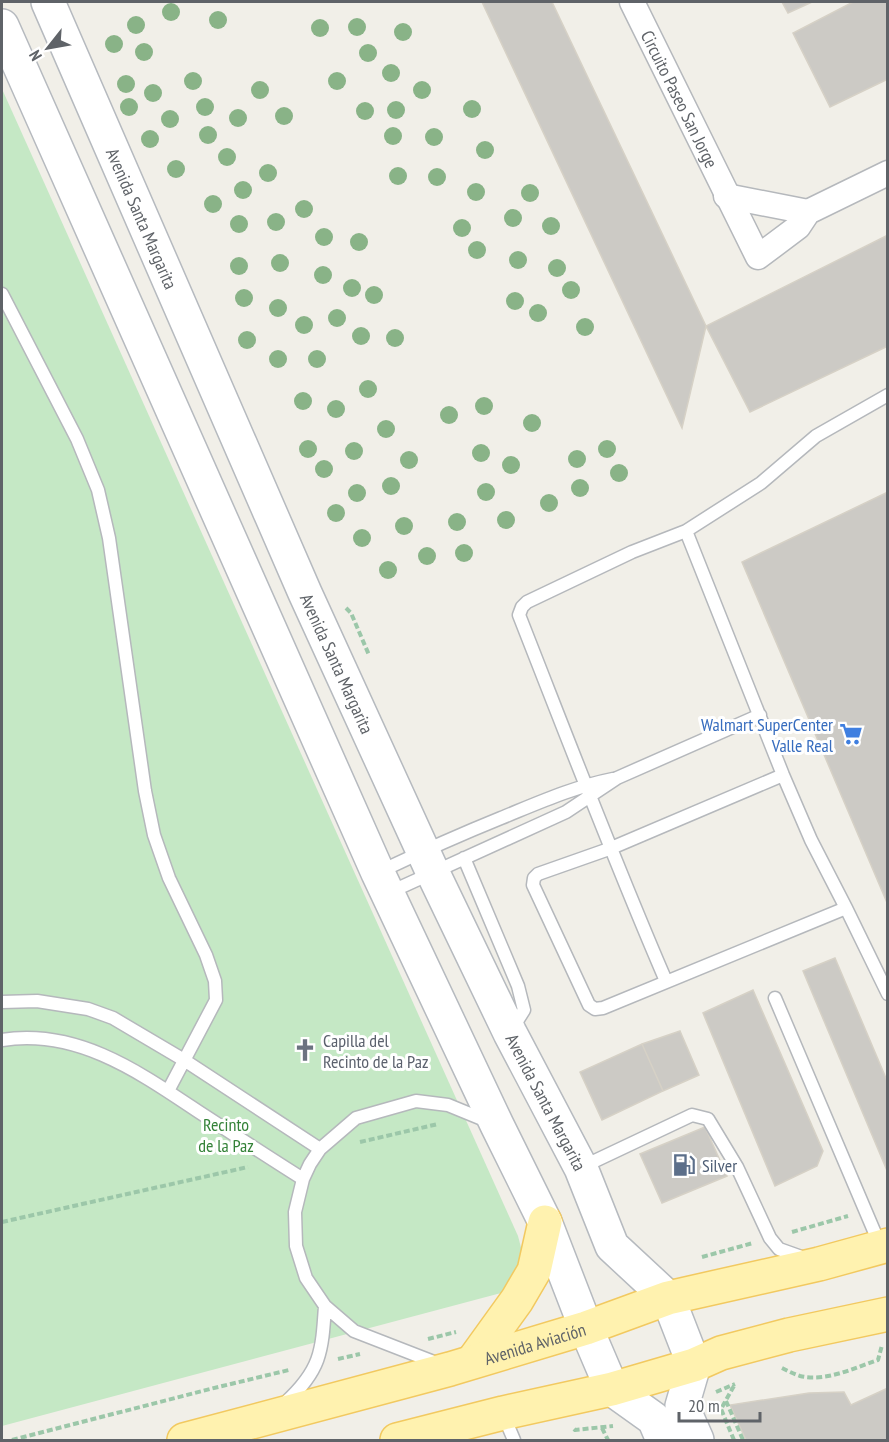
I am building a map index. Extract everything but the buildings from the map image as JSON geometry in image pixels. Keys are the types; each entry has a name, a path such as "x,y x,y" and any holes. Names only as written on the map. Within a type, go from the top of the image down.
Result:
{"main road":[{"name":"Avenida Santa Margarita","path":"48,2 305,593 428,862 510,1033 580,1168 612,1246 668,1298"},
{"path":"2,26 382,883 545,1222 612,1389 654,1419 663,1440"},
{"path":"21,69 69,48"},
{"path":"461,1365 517,1300 534,1271 545,1222"},
{"name":"Avenida Aviación","path":"184,1440 461,1365 586,1328 668,1298 819,1264 884,1245"},
{"path":"668,1298 694,1365 682,1406 697,1440"},
{"path":"412,1438 508,1427 612,1389 694,1365 721,1353 789,1335 888,1314"}],"street":[{"name":"Circuito Paseo San Jorge","path":"632,2 758,257 798,227 808,212 888,173"},
{"path":"726,195 808,212"}],"lane":[{"path":"2,294 77,439 98,490 110,538 140,762 154,835 169,878 206,955 215,981 216,1000 168,1091"},
{"path":"666,981 609,849 589,790 519,615 522,607 527,602 632,552 686,531 761,483 816,436 888,395"},
{"path":"686,531 811,840 888,994"},
{"path":"382,883 428,862 560,793 589,790 760,715"},
{"path":"783,775 609,849 538,874 534,878 533,885 589,1005 595,1009 603,1008 846,908"},
{"path":"382,883 428,862 464,858 566,812 589,790"},
{"path":"464,858 519,986 524,1010 510,1033"},
{"path":"775,998 884,1245"},
{"path":"2,1002 37,1001 88,1009 113,1018 184,1060 320,1149"},
{"path":"2,1040 45,1038 68,1042 115,1060 168,1091 303,1179"},
{"path":"461,1365 354,1331 325,1306 306,1278 296,1246 295,1212 303,1179 320,1149 356,1118 416,1101 448,1105 497,1125"},
{"path":"580,1168 692,1115 708,1119 737,1167 770,1238 779,1249 819,1264"},
{"path":"269,1417 304,1386 314,1369 320,1355 325,1306"}],"path":[{"path":"419,1341 466,1330"},
{"path":"773,1368 782,1368 800,1376 814,1377 850,1370 878,1360 882,1342 888,1338"},
{"path":"338,1359 361,1354"},
{"path":"12,1440 291,1370"},
{"path":"734,1440 721,1409 741,1374"},
{"path":"726,1401 743,1440"},
{"path":"602,1428 608,1440"}],"green space":[{"name":"Recinto de la Paz","path":"2,89 518,1236 523,1255 513,1281 501,1293 2,1426"}],"place":[{"name":"Walmart SuperCenter Valle Real","path":"851,734"},
{"name":"Capilla del Recinto de la Paz","path":"305,1050"},
{"name":"Silver","path":"684,1165"}]}
